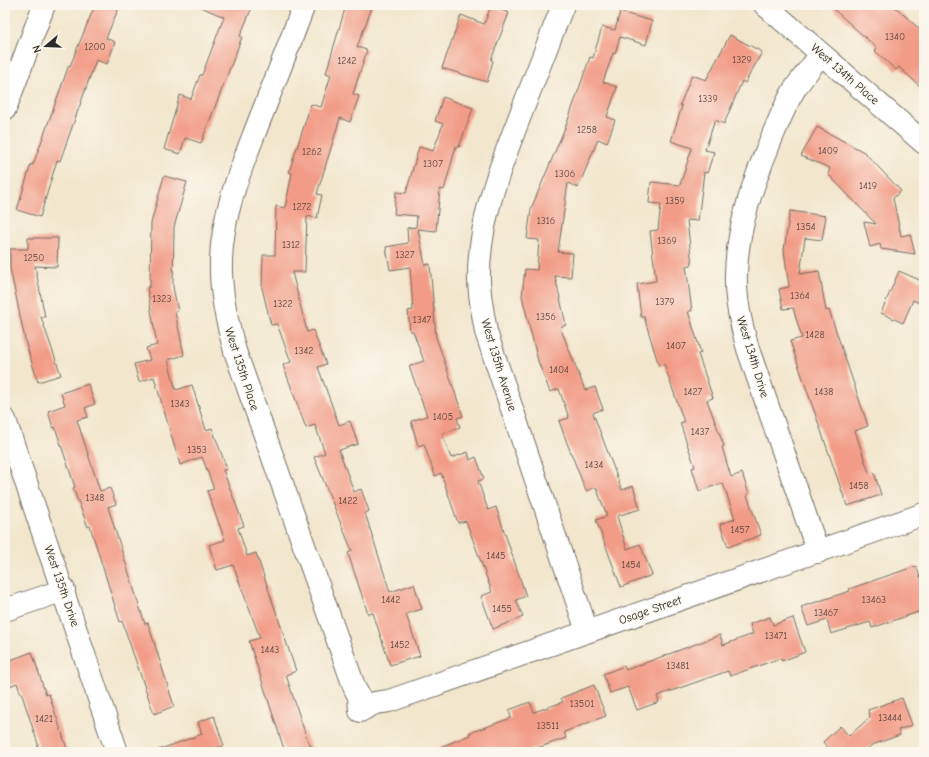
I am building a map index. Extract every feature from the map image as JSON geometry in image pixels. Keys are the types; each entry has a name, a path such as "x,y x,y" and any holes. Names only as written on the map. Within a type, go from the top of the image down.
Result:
{"street":[{"path":"5,108 44,5"},
{"name":"West 135th Place","path":"304,5 237,180 228,212 221,262 223,297 235,351 359,696 360,712 375,703"},
{"name":"West 135th Avenue","path":"563,5 501,166 489,202 481,241 479,272 480,298 486,332 587,631"},
{"name":"West 134th Place","path":"765,5 924,143"},
{"name":"West 134th Drive","path":"818,552 740,322 736,275 738,249 743,222 760,165 784,108 794,90 821,54"},
{"name":"West 135th Drive","path":"5,420 64,590 117,752"},
{"name":"Osage Street","path":"375,703 389,701 924,514"},
{"path":"5,610 64,590"}],"building":[{"path":"95,5 120,5 106,38 115,42 107,64 96,60 60,161 57,160 40,217 17,210 31,164 33,165 69,65 70,66"},
{"path":"196,5 253,5 240,36 242,37 201,143 185,138 180,154 164,149 180,95 191,99 200,75 202,75 224,17"},
{"path":"346,5 373,5 357,47 367,50 353,94 359,96 350,122 340,118 317,194 322,195 317,218 307,216 305,272 292,272 307,332 313,330 326,364 318,367 339,425 350,421 358,444 339,450 354,492 361,489 369,511 365,513 390,592 414,584 422,609 406,614 420,656 390,665 373,613 368,614 348,553 352,551 314,457 325,453 315,425 306,428 283,365 291,362 277,324 271,325 262,288 263,255 275,255 276,206 285,208 292,173 289,172 311,104 321,107 331,75 326,73"},
{"path":"829,5 893,5 924,33 924,90 899,67 896,70 875,51 877,48"},
{"path":"491,6 509,13 491,60 493,61 487,82 442,68 461,15 484,24"},
{"path":"620,12 652,21 646,45 620,37 615,54 613,53 603,82 617,87 607,117 615,120 607,143 598,139 578,188 568,183 558,252 573,253 571,277 555,276 566,325 560,327 585,390 595,387 603,409 593,413 622,490 633,486 640,509 617,516 627,549 640,544 652,575 621,587 596,520 607,516 596,487 586,491 567,443 559,421 569,418 559,389 550,392 538,361 522,296 525,269 537,270 539,240 527,239 531,209 567,123 590,57 593,58 602,27 615,30"},
{"path":"730,35 762,52 745,83 742,81 724,124 715,120 705,150 714,152 707,173 704,172 698,221 687,220 692,265 686,266 692,311 688,311 701,353 698,354 713,398 707,400 724,446 722,447 731,477 742,473 749,494 747,495 761,535 728,547 720,524 735,519 723,483 699,491 692,468 695,467 680,423 684,422 664,364 659,366 644,317 641,317 637,284 656,281 650,231 658,230 661,204 649,203 651,182 680,185 692,148 671,141 682,106 680,105 692,75 706,80"},
{"path":"443,97 473,108 459,147 456,146 444,190 440,189 436,231 418,229 425,265 430,264 436,337 463,416 457,418 460,427 442,434 451,458 468,452 470,460 476,457 484,479 478,481 488,510 496,507 526,596 516,600 523,617 493,629 481,596 492,592 466,521 458,523 441,473 435,476 424,444 418,446 411,421 427,416 409,366 424,361 413,331 410,331 408,311 413,310 410,267 390,270 386,247 408,243 407,228 416,227 417,216 394,214 396,192 406,193 419,147 433,151 443,124 435,121"},
{"path":"817,127 864,152 901,191 893,198 901,236 910,234 915,254 881,249 880,244 870,247 864,222 876,224 828,174 830,168 801,156"},
{"path":"164,176 187,182 174,227 173,287 178,311 175,312 184,355 168,360 176,390 192,385 206,430 212,428 227,469 223,470 244,526 238,528 247,556 256,553 296,671 286,675 306,736 314,752 285,752 249,641 260,638 233,565 217,570 209,545 225,540 207,491 214,489 202,457 180,465 154,377 139,382 134,364 150,360 146,348 157,345 147,287 150,287 151,223"},
{"path":"790,211 826,216 822,240 805,238 800,274 819,271 826,311 829,310 868,426 855,431 869,473 874,472 881,495 847,506 790,341 802,338 793,308 783,309 779,289 789,287 784,250"},
{"path":"28,238 58,238 57,267 35,266 45,317 41,317 61,375 38,382 26,344 10,268 10,249 28,249"},
{"path":"899,271 924,282 924,305 913,300 903,323 881,313"},
{"path":"88,384 95,404 85,408 88,417 77,420 100,491 110,488 116,504 108,507 145,624 148,623 174,706 154,714 122,621 120,622 90,526 88,527 73,488 75,487 55,427 53,428 48,411 65,405 61,393"},
{"path":"916,566 920,577 924,576 924,610 872,628 870,622 831,634 827,620 808,626 801,607 850,591 849,589"},
{"path":"770,617 773,625 793,618 805,652 782,661 781,658 730,676 728,671 657,696 659,702 637,710 628,687 610,693 603,674 624,666 626,670 720,635 723,645 753,634 750,624"},
{"path":"32,652 46,695 49,694 68,752 37,752 38,744 21,692 17,683 10,686 5,672 5,662"},
{"path":"594,685 606,716 564,732 566,738 526,752 428,752 470,735 469,733 511,718 509,710 530,702 534,712 563,702 561,698"},
{"path":"902,698 912,725 898,730 900,735 872,745 864,752 831,752 823,742 840,726 849,736 870,717 868,710"},
{"path":"214,716 224,746 206,752 158,752 158,750 202,734 198,722"}]}
